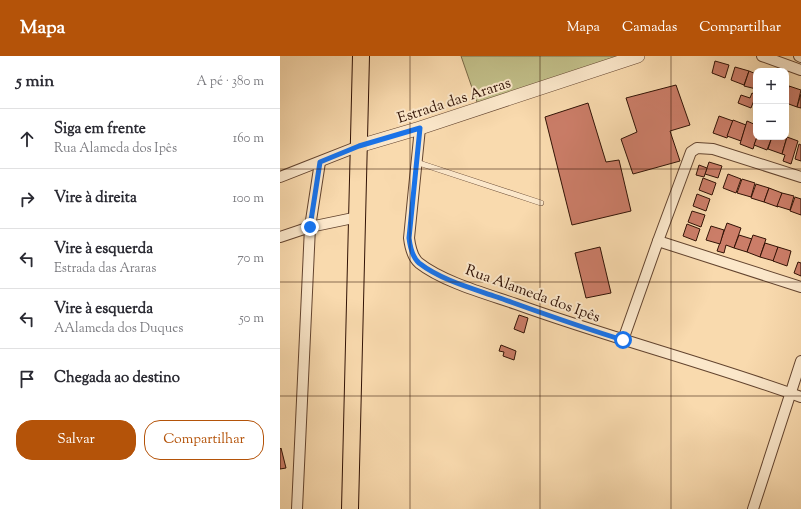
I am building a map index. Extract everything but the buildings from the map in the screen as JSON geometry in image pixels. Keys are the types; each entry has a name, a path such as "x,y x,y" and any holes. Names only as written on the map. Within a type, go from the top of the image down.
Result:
{"main road":[{"path":"350,509 361,56"}],"street":[{"name":"Estrada das Araras","path":"280,177 359,146 420,128 638,56"},
{"path":"762,56 801,70"},
{"path":"416,162 420,128"},
{"path":"623,340 688,157 697,148 713,149 801,177"},
{"path":"297,509 310,227 320,162"},
{"name":"Rua Alameda dos Ipês","path":"416,162 409,238 412,253 418,262 434,272 464,286 583,328 801,397"},
{"path":"280,236 310,227 358,218"},
{"path":"658,241 801,287"},
{"path":"752,509 801,361"}],"lane":[{"path":"416,162 541,203"}],"shaded area":[{"path":"461,56 620,56 478,105"}],"route":[{"path":"310,227 320,162 359,146 420,128 409,238 412,253 418,262 434,272 464,286 583,328 623,340"}]}
